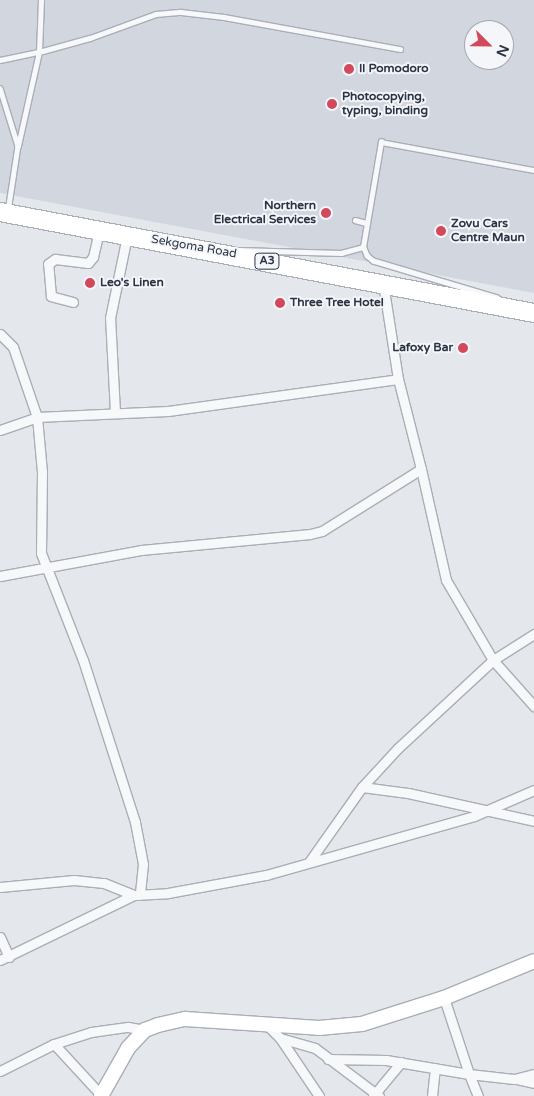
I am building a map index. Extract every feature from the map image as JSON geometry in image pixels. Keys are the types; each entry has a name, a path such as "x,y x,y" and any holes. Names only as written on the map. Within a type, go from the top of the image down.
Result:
{"highway":[{"name":"Sekgoma Road","path":"4,213 223,252 534,313"}],"street":[{"path":"73,302 51,296 48,264 55,259 88,263 93,257 99,231"},
{"path":"115,412 110,318 127,236"},
{"path":"383,283 398,379 446,580 493,660 534,706"},
{"path":"0,334 13,347 38,417 42,472 40,548 82,660 135,822 143,864 137,895"},
{"path":"0,430 38,417 168,411 246,402 398,379"},
{"path":"0,576 141,550 316,532 421,469"},
{"path":"309,862 362,787 398,748 493,660 534,634"},
{"path":"362,787 408,793 534,821"},
{"path":"0,937 4,958 137,895 266,875 491,810 534,790"},
{"path":"0,887 74,880 104,883 137,895"},
{"path":"0,1070 54,1044 109,1029 128,1027 145,1030 185,1019 319,1028 356,1025 444,998 534,961"},
{"path":"444,998 478,1096"},
{"path":"266,1024 280,1038 319,1096"},
{"path":"54,1044 101,1095 128,1048 145,1030"},
{"path":"280,1038 309,1044 376,1095 401,1062"},
{"path":"328,1059 401,1062 469,1074 534,1082"},
{"path":"432,1096 435,1068"},
{"path":"514,1079 534,1074"}],"lane":[{"path":"4,213 39,52 42,0"},
{"path":"0,60 90,38 156,14 181,12 400,49"},
{"path":"0,88 18,146"},
{"path":"534,170 381,142 363,247 373,261 534,308"},
{"path":"355,220 366,223"},
{"path":"223,252 247,249 341,253 363,247"}],"shaded area":[{"path":"0,0 534,0 534,293 0,193"}],"place":[{"name":"Il Pomodoro","path":"349,69"},
{"name":"Photocopying, typing, binding","path":"332,104"},
{"name":"Northern Electrical Services","path":"326,213"},
{"name":"Zovu Cars Centre Maun","path":"441,231"},
{"name":"Leo's Linen","path":"90,283"},
{"name":"Three Tree Hotel","path":"280,303"},
{"name":"Lafoxy Bar","path":"463,348"}]}
